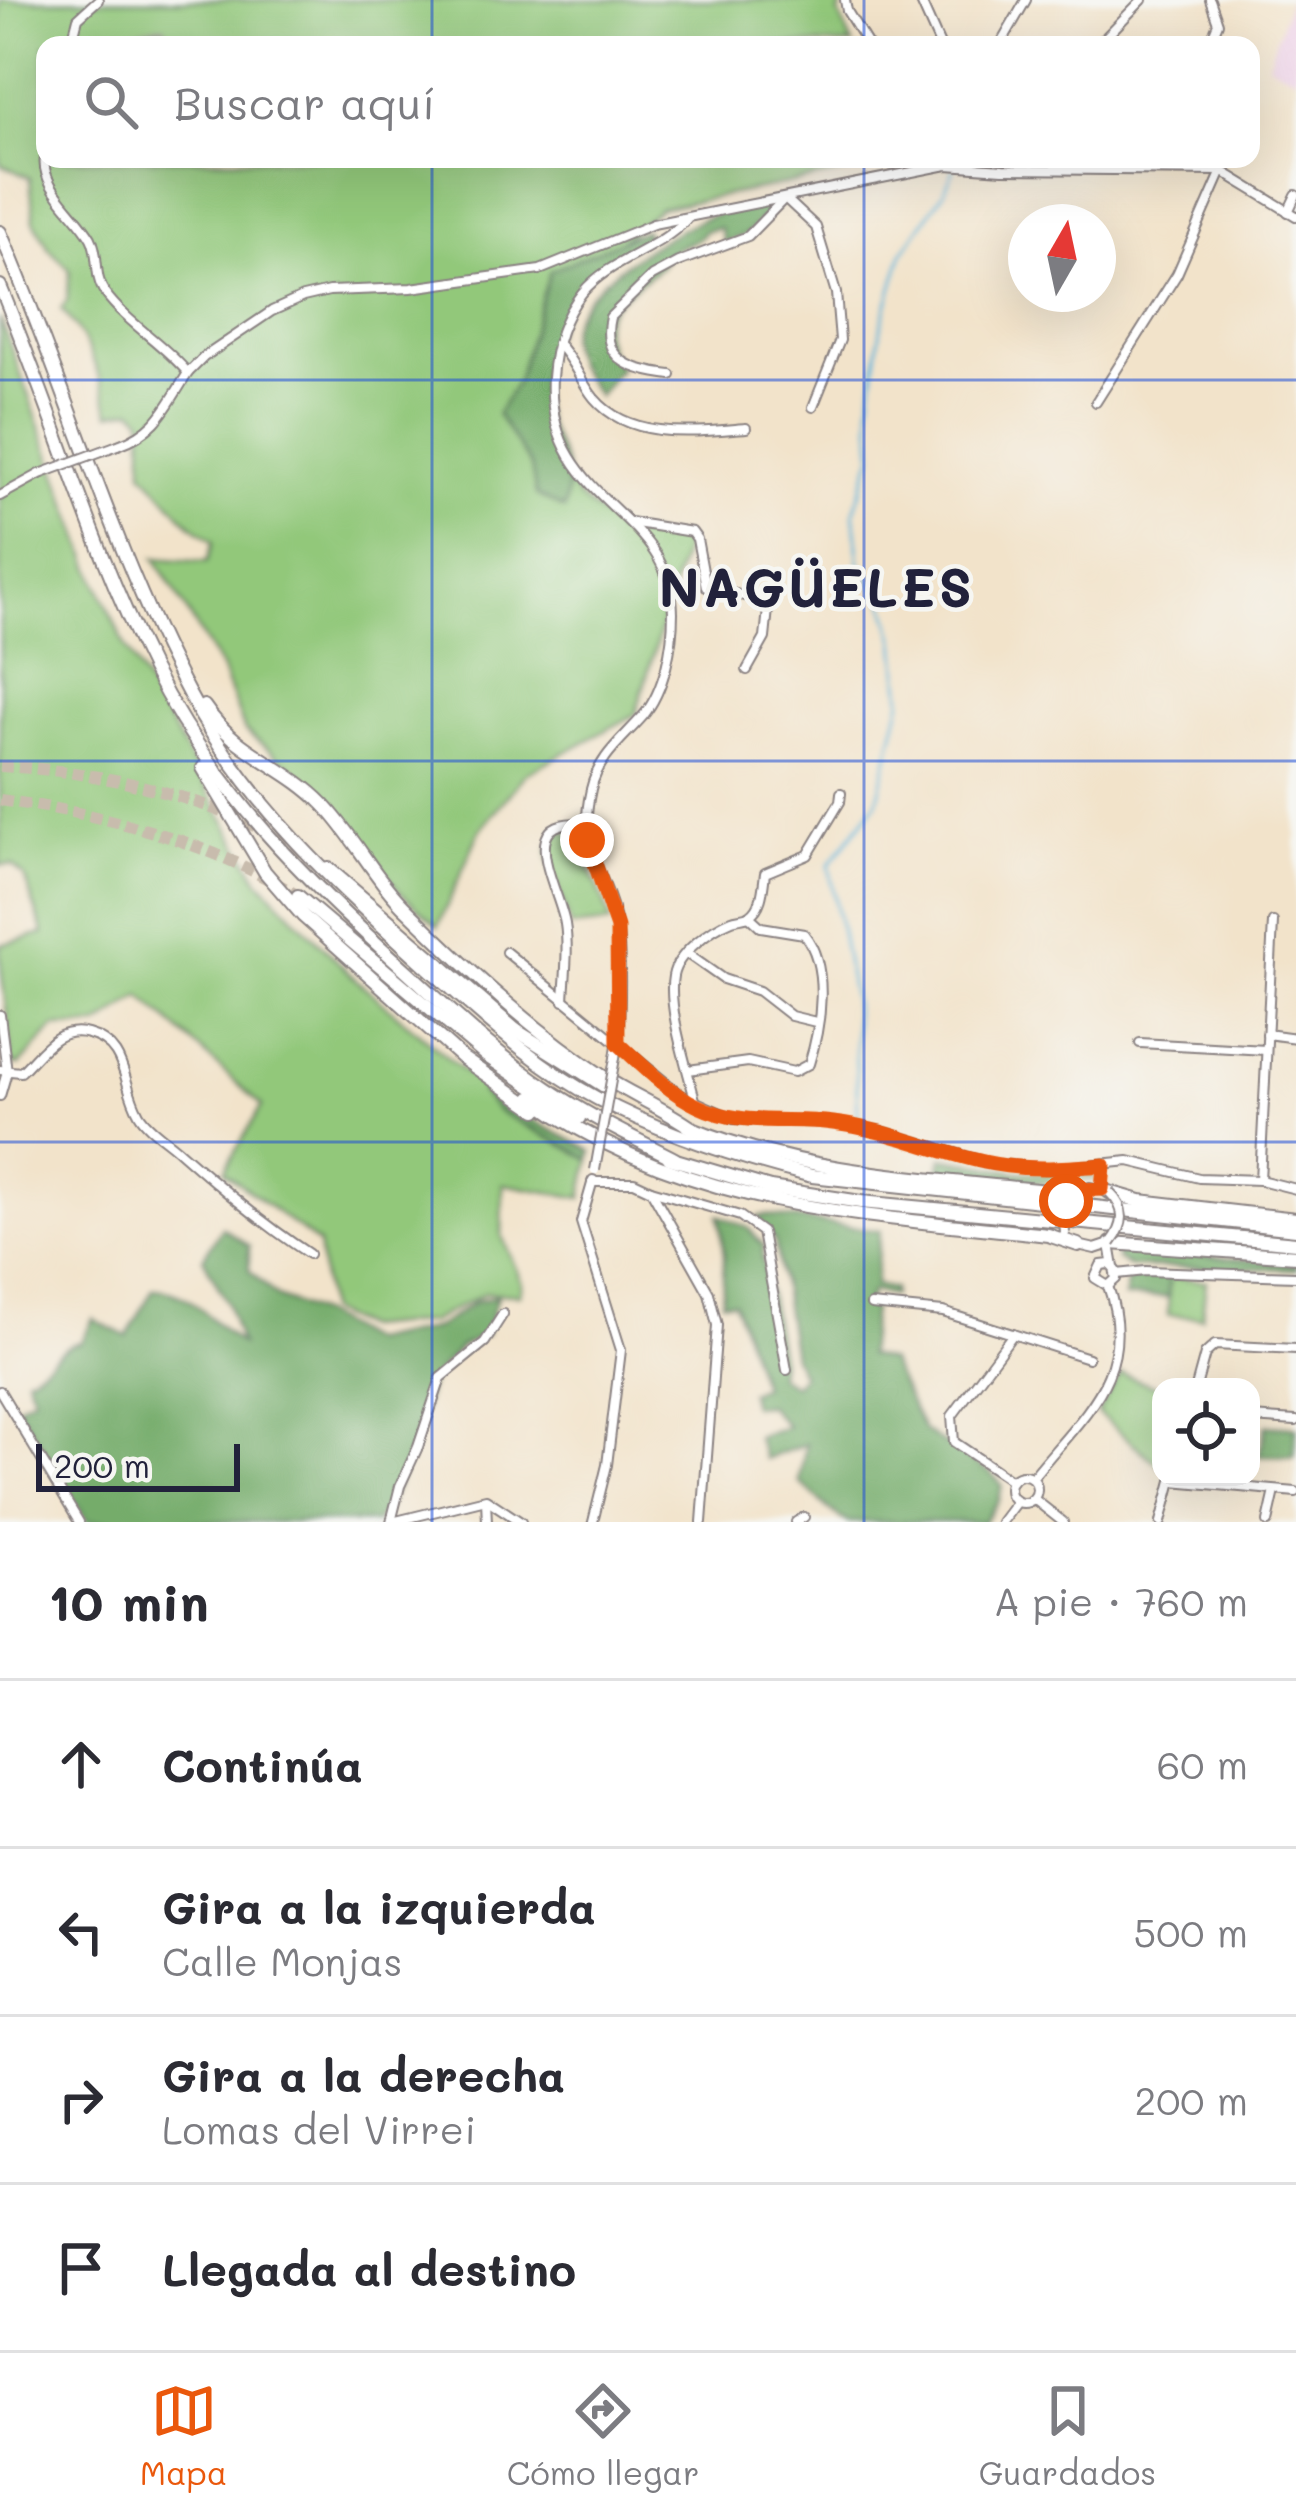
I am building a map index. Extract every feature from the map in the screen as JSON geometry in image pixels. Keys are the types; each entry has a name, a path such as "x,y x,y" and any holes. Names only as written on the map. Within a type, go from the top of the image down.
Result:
{"highway":[{"path":"0,232 130,564 212,733 241,775 353,900 541,1063 572,1084 680,1137 812,1176 1296,1229"},
{"path":"0,286 110,572 166,692 233,796 342,913 466,1025 546,1088 676,1159"},
{"path":"182,677 241,747 326,807 394,896 447,948 568,1051 693,1129"},
{"path":"166,692 170,712 284,896 462,1058 541,1112 650,1163 753,1198 844,1213 1048,1234 1078,1245"},
{"path":"318,863 394,922 514,1029 625,1111"},
{"path":"298,896 514,1076 573,1114 652,1155 770,1188 861,1202 1296,1243"},
{"path":"514,1029 604,1086 693,1129 775,1155 844,1169 1078,1190"},
{"path":"468,1041 480,1058 517,1088 588,1134"},
{"path":"1106,1190 1140,1201 1296,1219"},
{"path":"1111,1244 1296,1256"}],"street":[{"path":"74,36 81,14 98,0"},
{"path":"845,0 862,36"},
{"path":"920,0 936,36"},
{"path":"1005,36 1026,0"},
{"path":"1107,36 1142,0"},
{"path":"1210,0 1218,23 1213,36"},
{"path":"43,168 95,245 98,280 106,294 188,373"},
{"path":"0,496 40,474 143,436 204,357 272,311 303,297 540,270 653,224 921,168"},
{"path":"995,168 1042,168"},
{"path":"1211,168 1292,214 1296,195"},
{"path":"1096,402 1177,274 1222,171"},
{"path":"671,374 638,371 621,363 609,337 610,317 652,276 748,236 785,198"},
{"path":"785,198 816,226 836,293 840,340 813,407"},
{"path":"593,1522 607,1466 621,1350 580,1222 596,1170 618,1043 617,928 589,854 586,824 597,771 609,749 647,712 659,688 673,614 663,563 641,532 586,482 558,430 551,400 557,343 569,312 592,282 687,218"},
{"path":"653,224 657,239"},
{"path":"557,343 598,403 616,420 639,428 746,428"},
{"path":"628,522 692,532 706,587 761,600 768,609 765,638 747,670"},
{"path":"697,1106 672,978 686,953 731,920 749,916 761,898 765,872 808,855 841,793"},
{"path":"565,1001 565,925 543,856 544,842 556,826 586,824"},
{"path":"688,1070 748,1062 798,1071 809,1064 822,976 812,944 804,934 761,927 749,916"},
{"path":"1260,1180 1273,922"},
{"path":"506,952 697,1106 734,1119 830,1122 881,1130 991,1164 1052,1169 1129,1161 1198,1178 1260,1180 1296,1190"},
{"path":"686,953 723,979 759,991 791,1016 816,1022"},
{"path":"0,1015 4,1071 0,1096"},
{"path":"4,1071 21,1072 65,1032 100,1038 122,1061 140,1116 254,1218 309,1254"},
{"path":"1267,1034 1296,1038"},
{"path":"1140,1042 1266,1050"},
{"path":"1104,1165 1106,1190 1122,1210 1123,1221 1111,1244 1117,1272 1108,1286"},
{"path":"592,1182 634,1182 740,1216 762,1232 787,1370"},
{"path":"651,1190 709,1293 716,1324 702,1522"},
{"path":"1106,1190 1078,1190 1063,1209 1066,1233 1078,1245 1094,1249 1111,1244"},
{"path":"1032,1478 1114,1368 1120,1339 1117,1312 1108,1286 1095,1278 1101,1265 1094,1249"},
{"path":"1101,1265 1109,1264 1117,1272 1296,1276"},
{"path":"871,1305 943,1312 1088,1358"},
{"path":"502,1314 485,1342 440,1378 400,1486 392,1522 486,1499 521,1522"},
{"path":"1012,1481 954,1442 951,1431 952,1416 1013,1334"},
{"path":"1198,1378 1205,1354 1215,1345 1296,1349"},
{"path":"0,1390 79,1522"},
{"path":"1260,1419 1296,1421"},
{"path":"1018,1476 1032,1478 1034,1498 1029,1503 1016,1502 1009,1488 1012,1481 1018,1476"},
{"path":"1162,1522 1171,1486"},
{"path":"1232,1486 1296,1492"},
{"path":"1268,1522 1274,1491"},
{"path":"1034,1498 1063,1522"},
{"path":"486,1499 487,1522"},
{"path":"1001,1522 1016,1502"}],"shaded area":[{"path":"1289,0 1296,0 1296,77 1268,64"}],"green space":[{"path":"0,0 843,0 839,14 849,36 36,36 36,168 870,168 659,208 554,297 529,394 578,497 618,529 686,541 636,714 525,774 480,830 438,926 400,892 315,786 245,731 221,668 155,558 207,562 213,542 184,518 143,471 143,418 133,409 110,413 86,344 61,309 67,301 70,270 49,248 34,221 30,178 0,164"},
{"path":"774,206 746,235 724,243 720,228 705,231 674,250 616,302 604,323 609,350 620,367 598,396 579,369 569,338 586,300 627,263 676,232 722,212"},
{"path":"645,230 647,237 598,268 581,286 545,356 540,394 566,467 564,509 536,495 531,466 497,414 517,381 550,271"},
{"path":"0,318 125,646 259,880 352,976 483,1088 481,1093 498,1111 590,1159 582,1198 503,1184 502,1236 522,1283 520,1294 485,1293 430,1322 363,1328 327,1311 318,1244 224,1171 262,1106 141,996 98,1026 55,1027 20,1065 11,1064 0,945 44,934 24,876 12,865 0,865"},
{"path":"562,831 583,837 610,923 571,927 549,859 549,846"},
{"path":"483,1088 592,1151 590,1159 498,1111 481,1093"},
{"path":"942,1157 1016,1172 1085,1174 1095,1180 1060,1184 939,1172"},
{"path":"719,1215 748,1228 764,1246 780,1357 778,1376 794,1385 802,1375 793,1357 775,1241 758,1217 880,1231 875,1285 893,1289 892,1296 872,1291 866,1303 872,1309 867,1355 889,1361 924,1431 991,1473 1002,1485 999,1500 983,1522 849,1522 799,1482 806,1444 765,1459 756,1437 787,1426 767,1405 752,1406 749,1392 762,1386 734,1302 722,1301"},
{"path":"222,1227 249,1246 249,1270 277,1297 321,1314 369,1342 436,1328 475,1302 497,1296 486,1334 460,1347 433,1376 413,1445 388,1507 375,1522 87,1522 17,1406 33,1396 26,1377 81,1342 93,1319 127,1336 153,1289 190,1300 240,1344 227,1303 203,1258"},
{"path":"1117,1251 1296,1264 1296,1269 1130,1267 1117,1259"},
{"path":"1169,1277 1206,1281 1202,1317 1168,1315"},
{"path":"1169,1277 1168,1297 1124,1297 1128,1280"},
{"path":"1121,1374 1152,1385 1152,1459 1097,1413"},
{"path":"1266,1425 1296,1427 1294,1457 1260,1456"}],"waterway":[{"path":"858,1117 854,1005 829,865 877,802 902,700 896,641 885,603 860,566 854,511 873,455 870,407 881,327 903,252 954,169"}],"taxiway":[{"path":"151,36 161,36"}],"tunnel":[{"path":"0,766 80,774 158,790 233,816 304,853"},
{"path":"0,800 154,832 227,859 298,896"}],"district":[{"name":"NAGÜELES","path":"817,585"}],"route":[{"path":"587,840 617,928 618,1043 656,1076 697,1106 734,1119 830,1122 881,1130 991,1164 1052,1169 1104,1165 1102,1189 1078,1190 1066,1201"}]}
